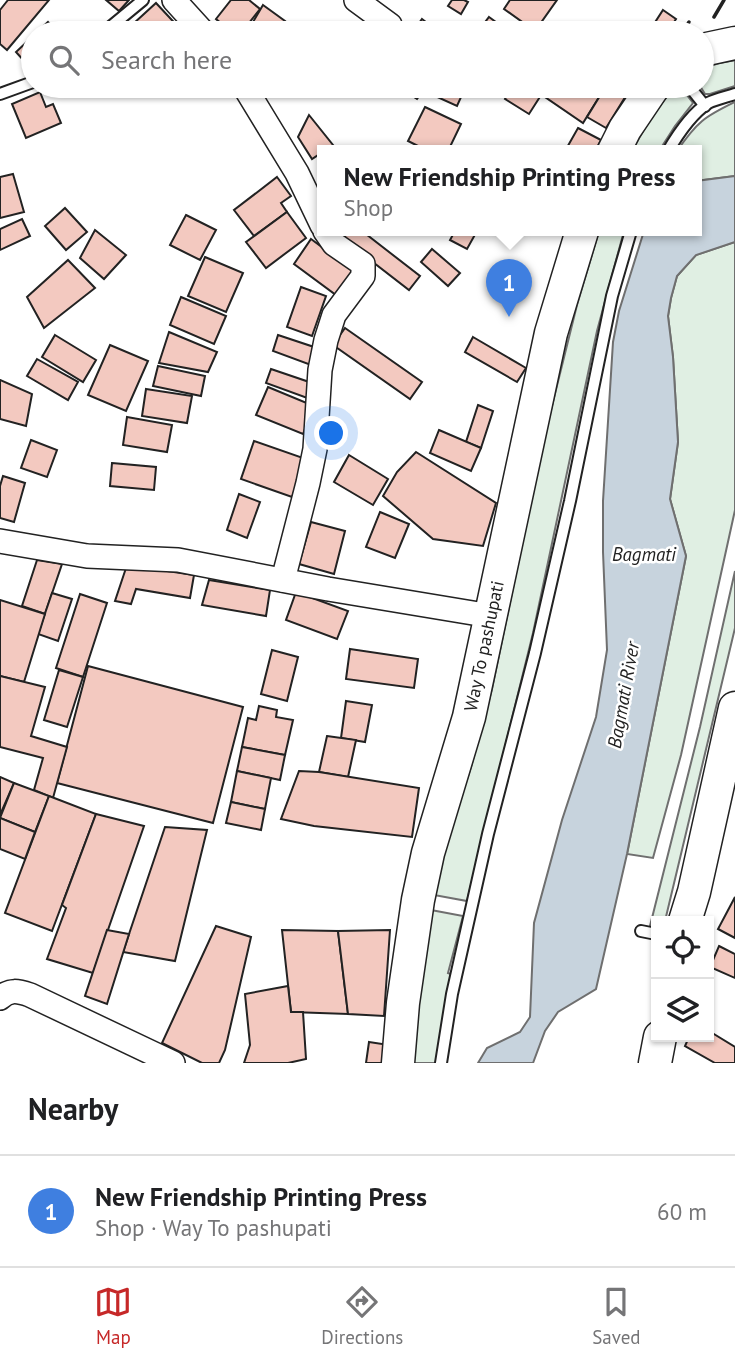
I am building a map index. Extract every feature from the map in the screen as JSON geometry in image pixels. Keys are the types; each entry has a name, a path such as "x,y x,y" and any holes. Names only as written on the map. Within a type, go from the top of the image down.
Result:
{"main road":[{"path":"714,47 735,43"},
{"path":"617,145 646,98"},
{"name":"Way To pashupati","path":"398,1063 403,1003 418,900 428,853 468,717 551,333 580,236"},
{"path":"687,916 735,708"},
{"path":"655,1063 659,1042"}],"street":[{"path":"174,0 193,21"},
{"path":"356,0 385,21"},
{"path":"251,98 297,173 317,215"},
{"path":"282,580 309,483 315,449 320,370 326,340 334,315 363,276 363,264 334,244 328,236"},
{"path":"0,541 88,556 178,560 328,589 491,616"},
{"path":"0,999 15,990 30,995 173,1063"}],"lane":[{"path":"118,21 144,0"},
{"path":"0,94 21,86"},
{"path":"672,145 691,118 705,106 735,94"},
{"path":"699,98 705,106"},
{"path":"441,1063 452,994 488,834 550,590 611,296 629,236"},
{"path":"641,931 651,933"}],"green space":[{"path":"735,60 735,86 714,93 714,65"},
{"path":"667,98 689,98 693,103 663,145 635,145 647,124"},
{"path":"735,102 735,176 702,180 702,145 681,145 702,121"},
{"path":"598,236 623,236 597,331 533,633 467,901 434,895 449,833 471,767 492,689 544,438 577,305"},
{"path":"735,242 735,510 681,755 653,858 627,854 686,556 670,499 678,442 668,316 671,298 677,276 696,255"},
{"path":"735,571 735,628 666,916 653,916 700,727"},
{"path":"431,910 463,916 448,973 460,977 443,1063 411,1063"}],"water":[{"name":"Bagmati","path":"735,176 735,242 696,255 677,276 671,298 668,316 678,442 670,499 686,556 627,854 596,989 558,1012 545,1031 533,1063 478,1063 487,1048 520,1032 530,1017 534,923 562,820 596,717 607,650 603,501 613,342 619,311 642,236 702,236 702,180"}],"building":[{"path":"8,0 49,0 31,21 21,21 21,33 7,50 0,44 0,10"},
{"path":"106,0 129,0 119,11"},
{"path":"231,0 249,0 260,9 250,21 216,19"},
{"path":"452,0 468,2 461,14 448,6"},
{"path":"510,0 557,0 542,21 521,21 504,9"},
{"path":"156,3 173,21 136,21"},
{"path":"263,5 285,21 254,21"},
{"path":"663,10 676,19 675,21 656,21"},
{"path":"26,98 42,98 46,107 53,104 61,123 26,138 12,104"},
{"path":"439,98 461,98 457,106"},
{"path":"506,98 539,98 529,114"},
{"path":"546,98 599,98 583,123"},
{"path":"599,98 625,98 606,128 587,117"},
{"path":"425,107 461,124 451,145 416,145 408,141"},
{"path":"309,115 333,145 317,145 317,156 312,159 298,137"},
{"path":"578,128 601,140 598,145 568,145"},
{"path":"13,174 24,212 0,218 0,177"},
{"path":"277,177 291,196 281,203 287,212 254,236 234,210"},
{"path":"65,208 87,232 66,250 45,226"},
{"path":"287,212 306,238 266,268 246,242"},
{"path":"186,215 216,230 200,260 170,245"},
{"path":"22,219 30,236 0,250 0,229"},
{"path":"95,230 126,255 104,279 80,258"},
{"path":"345,236 368,236 420,276 409,290 343,239"},
{"path":"452,236 474,236 467,249 450,240"},
{"path":"311,239 354,271 336,295 294,264"},
{"path":"432,249 460,273 448,286 421,262"},
{"path":"205,257 243,273 226,312 188,296"},
{"path":"68,260 95,288 44,328 27,297"},
{"path":"301,287 326,296 312,336 287,327"},
{"path":"181,297 226,316 214,344 170,325"},
{"path":"345,328 422,382 410,399 333,345"},
{"path":"169,332 217,352 208,372 159,363"},
{"path":"55,335 96,360 83,382 42,357"},
{"path":"278,335 317,348 311,365 273,351"},
{"path":"473,337 526,368 517,382 465,352"},
{"path":"110,345 148,361 126,411 88,395"},
{"path":"37,359 78,382 68,400 27,376"},
{"path":"158,366 205,376 201,396 153,386"},
{"path":"271,369 315,384 310,399 266,383"},
{"path":"0,380 32,394 26,426 0,419"},
{"path":"268,387 314,406 303,434 256,415"},
{"path":"146,389 192,396 187,423 142,416"},
{"path":"478,405 493,411 481,448 466,442"},
{"path":"127,417 172,425 167,452 123,445"},
{"path":"439,430 481,448 471,471 430,453"},
{"path":"31,440 57,450 47,477 21,468"},
{"path":"254,441 306,459 292,497 241,479"},
{"path":"416,452 496,503 483,546 433,539 383,496 397,472"},
{"path":"349,455 388,479 373,505 334,482"},
{"path":"112,463 156,467 154,490 110,486"},
{"path":"3,476 25,483 14,522 0,518 0,486"},
{"path":"239,494 260,502 247,538 227,530"},
{"path":"380,512 409,524 395,558 366,547"},
{"path":"311,522 345,531 334,574 299,564"},
{"path":"37,560 62,564 45,614 22,606"},
{"path":"127,565 194,575 190,598 136,589 131,604 115,601"},
{"path":"209,580 270,590 266,616 202,605"},
{"path":"296,592 348,611 337,639 286,620"},
{"path":"52,593 72,599 58,641 38,634"},
{"path":"80,594 107,603 83,677 56,668"},
{"path":"0,600 45,614 24,682 0,676"},
{"path":"350,649 418,659 414,688 346,679"},
{"path":"272,650 298,657 287,701 261,694"},
{"path":"88,666 243,707 213,823 57,783"},
{"path":"59,670 83,677 67,727 44,720"},
{"path":"0,676 45,687 31,736 67,747 53,798 34,790 43,758 0,747"},
{"path":"346,701 372,705 365,742 341,738"},
{"path":"259,706 277,710 276,717 293,720 285,755 242,747 248,718 256,720"},
{"path":"327,736 356,740 348,777 319,772"},
{"path":"242,747 285,755 280,780 237,771"},
{"path":"237,771 271,778 265,809 231,802"},
{"path":"299,771 419,788 412,837 314,826 281,819"},
{"path":"0,777 14,783 0,815"},
{"path":"14,783 49,796 35,832 0,818"},
{"path":"49,796 96,814 52,931 5,913"},
{"path":"231,802 265,809 261,830 226,823"},
{"path":"96,814 144,826 93,973 47,959 66,908 62,905"},
{"path":"0,818 35,832 25,859 0,849"},
{"path":"165,827 207,830 175,961 123,952"},
{"path":"735,897 735,938 718,929"},
{"path":"216,926 251,937 225,1050 219,1063 202,1063 162,1043"},
{"path":"107,930 129,934 107,1004 85,996"},
{"path":"282,930 338,931 348,1014 291,1012"},
{"path":"390,930 384,1016 348,1014 338,931"},
{"path":"719,946 735,954 735,978 714,969 714,958"},
{"path":"288,986 291,1012 303,1012 306,1059 288,1063 244,1063 250,1045 245,994"},
{"path":"714,1034 735,1047 735,1063 715,1063 685,1046 687,1042 714,1042"},
{"path":"369,1042 389,1045 386,1063 366,1063"}],"wall":[{"path":"714,17 724,0"}],"place":[{"name":"New Friendship Printing Press","path":"509,317"}],"water label":[{"name":"Bagmati River","path":"623,695"}]}
